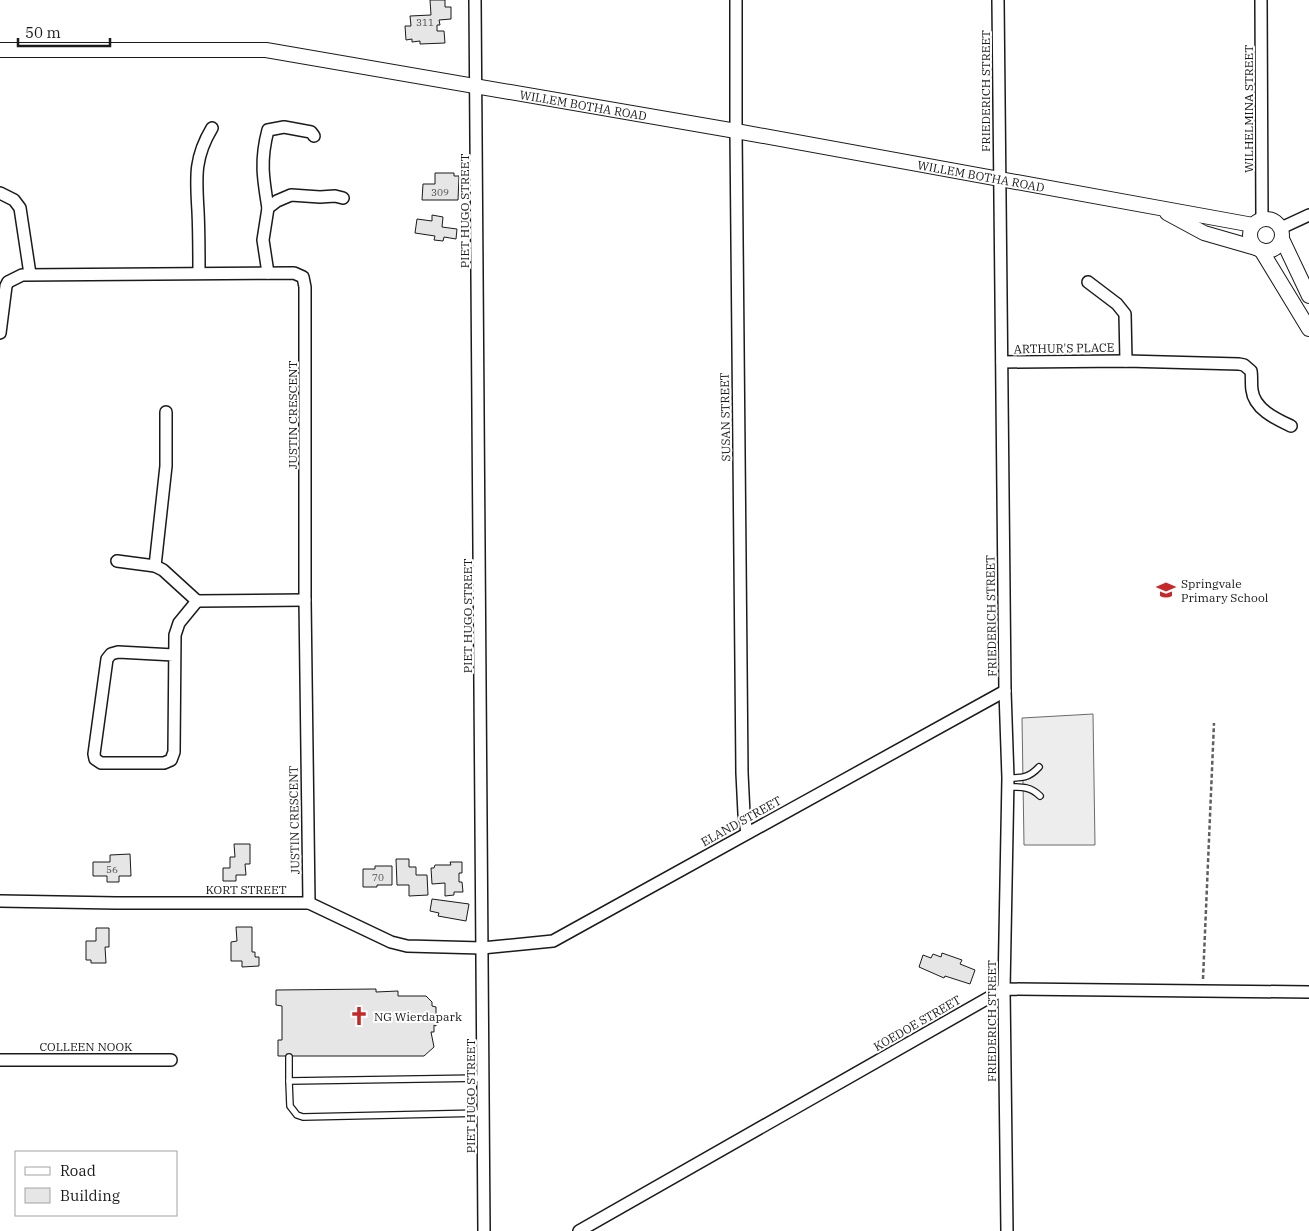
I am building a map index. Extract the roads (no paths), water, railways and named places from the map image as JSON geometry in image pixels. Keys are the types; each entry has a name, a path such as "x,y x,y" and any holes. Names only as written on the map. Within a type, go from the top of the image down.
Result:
{"street":[{"name":"PIET HUGO STREET","path":"476,0 484,1231"},
{"name":"SUSAN STREET","path":"736,0 742,773 747,833"},
{"name":"FRIEDERICH STREET","path":"998,0 1005,691 1008,782 1004,989 1007,1231"},
{"name":"WILHELMINA STREET","path":"1258,222 1260,0"},
{"name":"WILLEM BOTHA ROAD","path":"0,50 255,48 736,131 1161,209 1258,222"},
{"path":"268,273 263,240 268,208 264,187 262,156 268,130 284,127 311,132 314,136"},
{"path":"199,273 196,168 212,128"},
{"path":"0,193 14,200 20,208 30,274"},
{"path":"268,208 277,201 291,195 335,196 343,198"},
{"name":"WILLEM BOTHA ROAD","path":"1161,209 1204,233 1259,249"},
{"path":"1259,249 1265,251 1274,249 1280,243 1282,233 1309,215"},
{"path":"1309,296 1275,221 1269,219 1258,222 1250,230 1252,243 1259,249 1309,330"},
{"name":"JUSTIN CRESCENT","path":"0,333 4,296 8,282 17,276 30,274 294,273 303,277 305,282 305,600 309,903"},
{"name":"ARTHUR'S PLACE","path":"1088,282 1117,304 1125,314 1126,361"},
{"name":"ARTHUR'S PLACE","path":"1002,362 1126,361 1234,363 1244,365 1250,370 1252,392 1256,400 1267,414 1291,426"},
{"path":"156,566 167,452 166,412"},
{"path":"117,561 156,566 169,574 197,601 305,600"},
{"path":"174,655 118,652 111,654 107,658 94,754 101,763 164,763 170,760 174,752 175,635 179,623 197,601"},
{"name":"ELAND STREET","path":"482,948 548,942 558,939 1005,691"},
{"name":"KORT STREET","path":"0,902 309,903 399,945 482,948"},
{"name":"KOEDOE STREET","path":"579,1231 1004,989 1309,992"},
{"name":"COLLEEN NOOK","path":"0,1060 171,1060"}],"lane":[{"path":"1008,782 1025,778 1034,773 1039,767"},
{"path":"1008,782 1034,790 1040,796"},
{"path":"289,1058 290,1106 297,1115 303,1117 484,1113"},
{"path":"289,1081 484,1078"}],"place":[{"name":"Springvale Primary School","path":"1166,590"},
{"name":"NG Wierdapark","path":"359,1016"}]}
